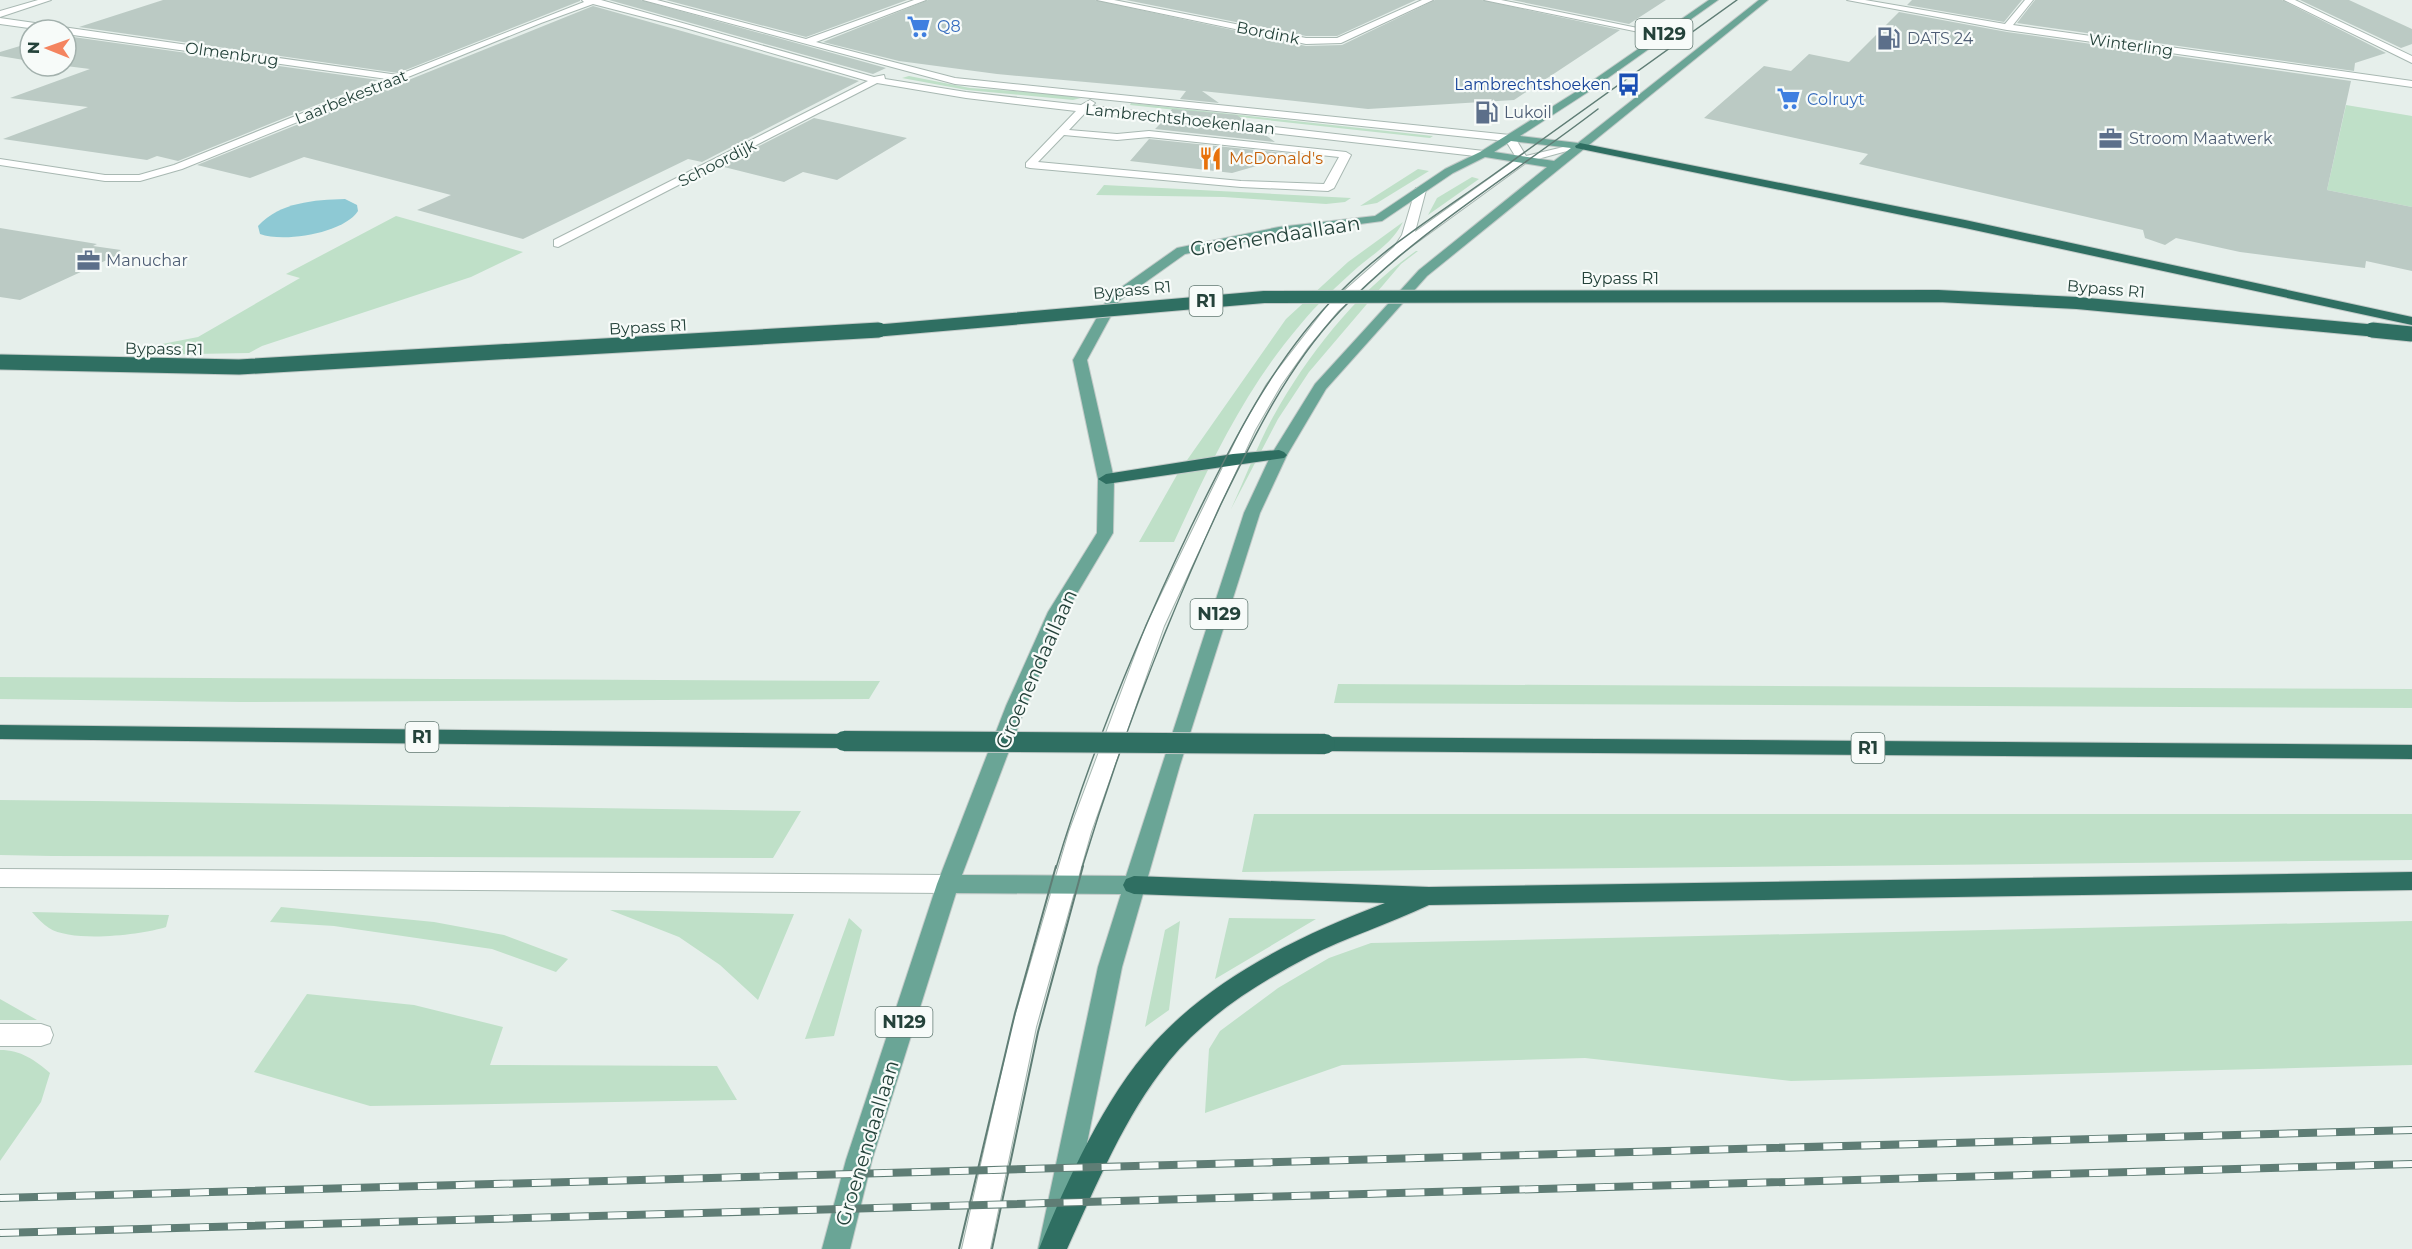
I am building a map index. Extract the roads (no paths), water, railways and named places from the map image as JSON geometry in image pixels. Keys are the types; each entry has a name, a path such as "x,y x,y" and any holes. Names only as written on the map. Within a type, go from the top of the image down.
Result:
{"highway":[{"path":"1580,146 1819,194 2412,321"},
{"name":"Bypass R1","path":"0,362 239,367 859,332 1191,302 1276,297 1938,296 2077,303 2412,334"},
{"path":"1106,479 1233,459 1280,455"},
{"name":"R1","path":"0,732 844,741 2412,752"},
{"path":"1134,885 1429,896 2412,881"},
{"path":"1053,1249 1105,1140 1137,1085 1178,1035 1218,1000 1267,968 1325,938 1429,896"}],"main road":[{"name":"Groenendaallaan","path":"836,1249 859,1161 948,884 1016,706 1057,612 1105,533 1106,479 1080,360 1114,299 1181,251 1280,231 1378,219 1449,171 1484,154 1585,90 1714,0"},
{"name":"N129","path":"1053,1249 1110,967 1252,513 1280,455 1320,387 1424,273 1764,0"},
{"path":"1510,138 1580,146"},
{"path":"1484,154 1556,165"},
{"path":"948,884 1134,885"}],"street":[{"path":"0,20 47,0"},
{"name":"Lambrechtshoekenlaan","path":"592,0 875,80 966,95 1484,154"},
{"name":"Laarbekestraat","path":"0,162 105,178 141,178 178,167 592,0"},
{"name":"Lambrechtshoekenlaan","path":"646,0 809,40 955,81 1510,138"},
{"path":"809,40 922,0"},
{"name":"Bordink","path":"1101,0 1305,41 1338,41 1429,0"},
{"path":"1488,0 1663,34"},
{"name":"Winterling","path":"1851,0 1892,3 2007,27 2412,84"},
{"path":"2007,27 2029,0"},
{"path":"2288,0 2412,60"},
{"path":"0,20 18,23"},
{"name":"Olmenbrug","path":"78,33 398,77"},
{"path":"875,80 905,68"},
{"name":"Schoordijk","path":"558,243 846,98 875,80"},
{"path":"1062,132 1117,137 1149,134 1346,154 1328,188 1241,184 1030,165 1084,108 1098,96"},
{"path":"1510,138 1523,160"},
{"path":"976,1249 1024,1027 1063,884 1115,731 1155,626 1233,459 1274,384 1333,308 1394,253 1523,160 1580,146"},
{"path":"1394,253 1407,236 1420,190"},
{"path":"0,878 849,881 948,884"},
{"path":"0,1035 41,1035"}],"water":[{"path":"345,199 357,205 358,211 351,219 340,225 313,234 298,236 260,234 258,226 287,207 321,200"}],"tram line":[{"path":"1056,868 1100,738 1171,569 1238,433 1294,345 1340,292 1394,245 1737,0"},
{"path":"1082,868 1128,729 1181,593 1246,453 1288,378 1321,332 1340,311 1400,255 1598,109"},
{"path":"959,1249 1015,1013 1056,866"},
{"path":"992,1249 1038,1032 1083,866"}],"railway":[{"path":"0,1198 2412,1130"},
{"path":"0,1233 2412,1164"}],"place":[{"name":"Q8","path":"919,26"},
{"name":"DATS 24","path":"1889,38"},
{"name":"Lambrechtshoeken","path":"1629,84"},
{"name":"Colruyt","path":"1789,99"},
{"name":"Lukoil","path":"1486,112"},
{"name":"Stroom Maatwerk","path":"2111,138"},
{"name":"McDonald's","path":"1211,158"},
{"name":"Manuchar","path":"88,260"}]}
